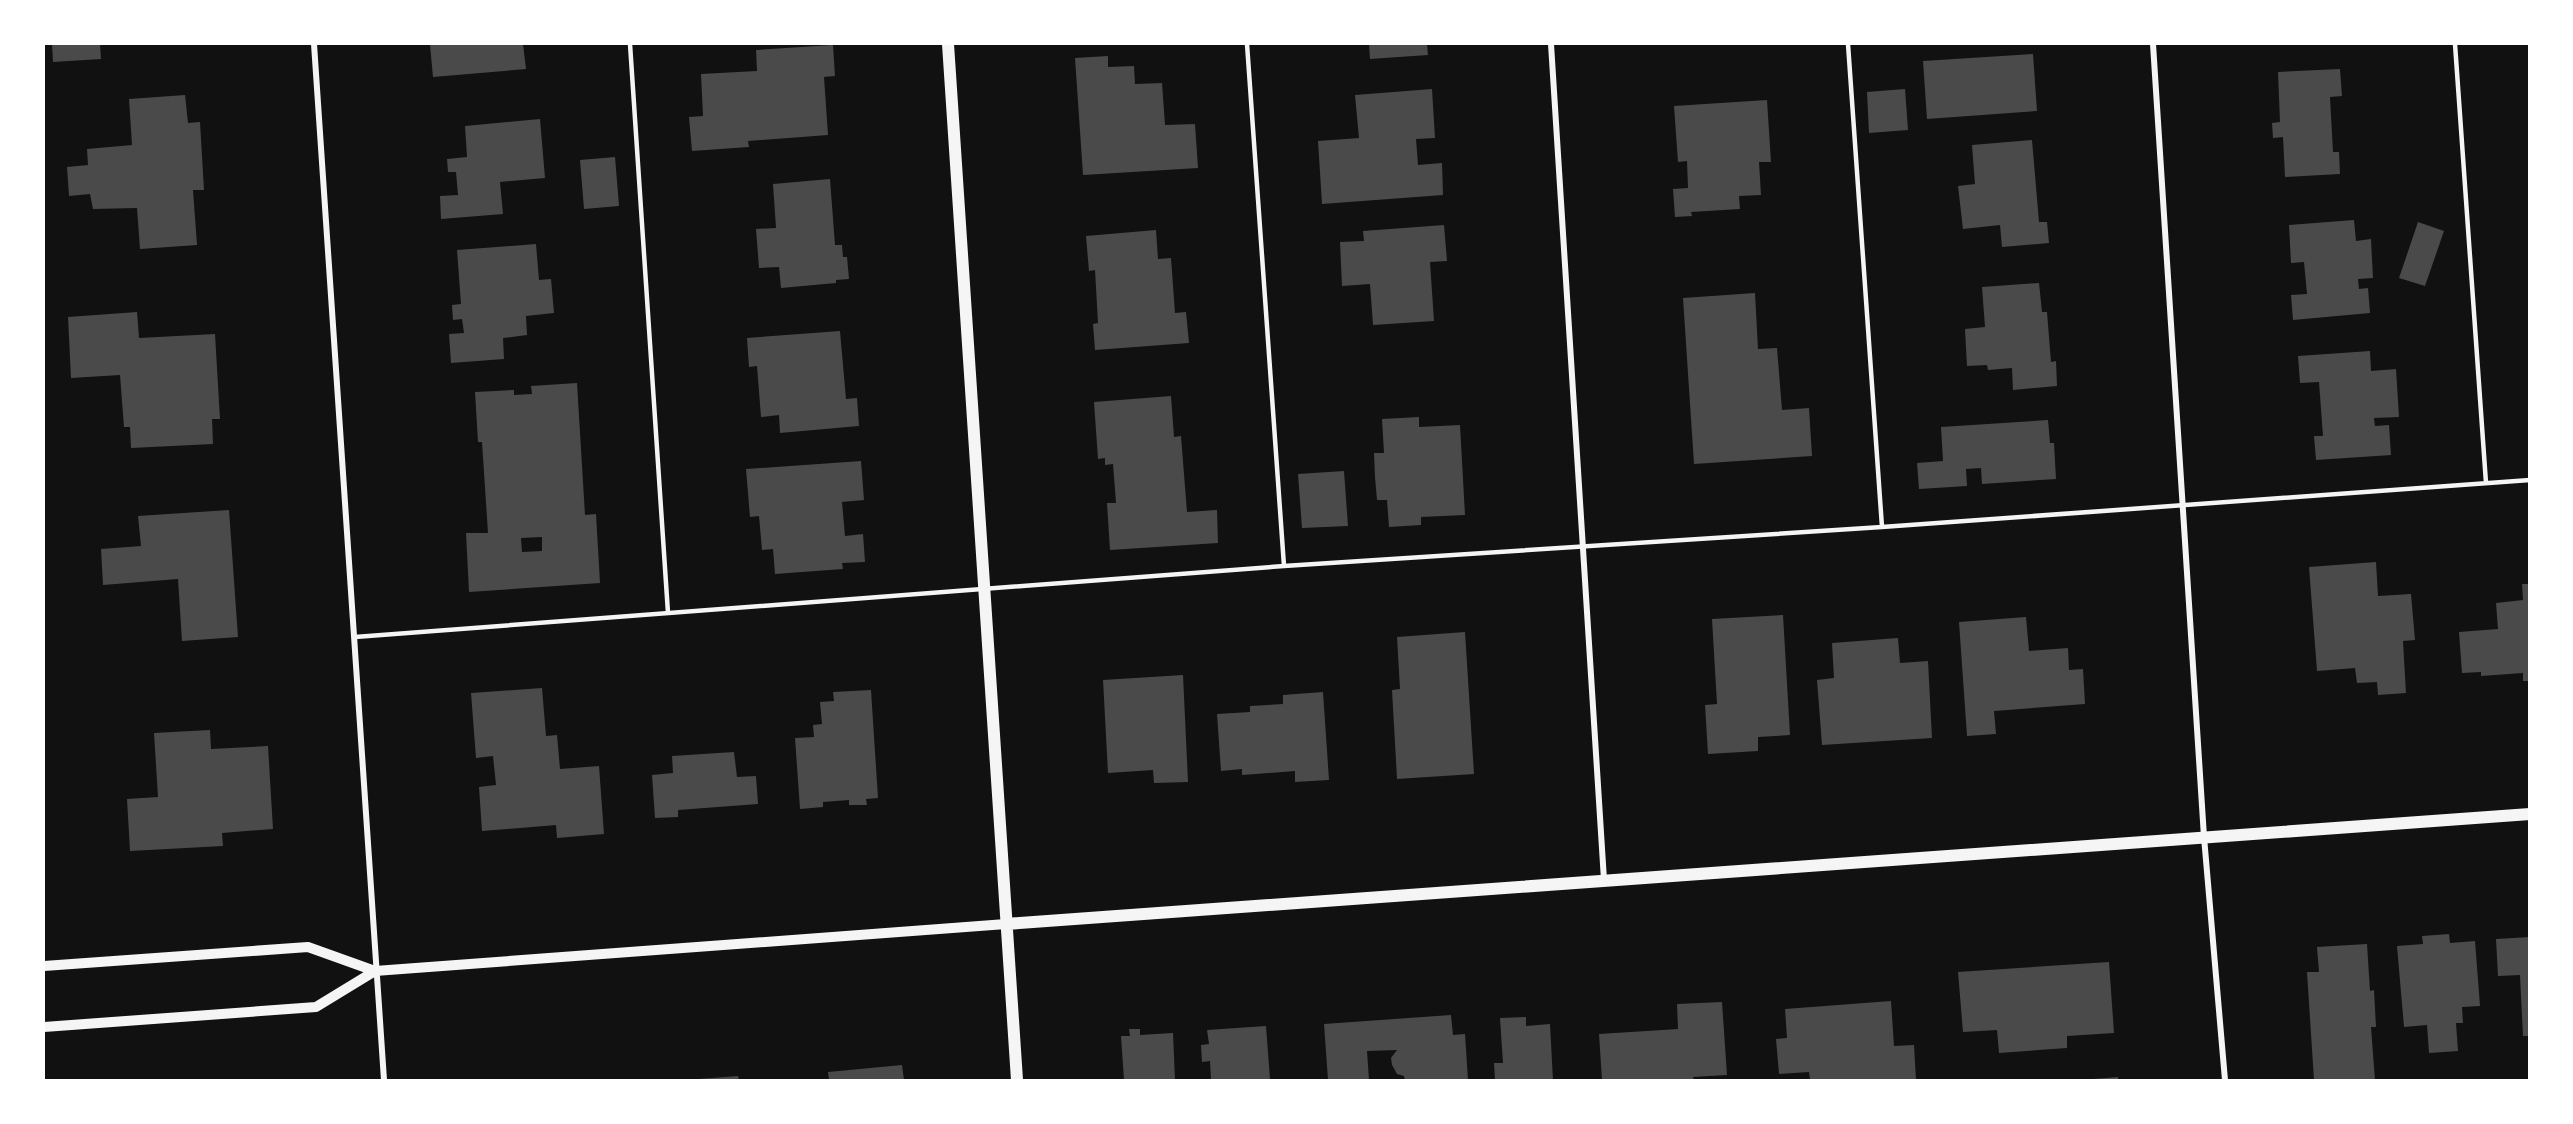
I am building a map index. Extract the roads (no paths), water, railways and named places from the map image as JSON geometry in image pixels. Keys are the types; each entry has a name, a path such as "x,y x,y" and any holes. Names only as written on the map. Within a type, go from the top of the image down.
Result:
{"main road":[{"path":"948,44 1017,1080"},
{"path":"1006,924 2529,814"}],"street":[{"path":"314,44 384,1080"},
{"path":"1551,44 1604,880"},
{"path":"2153,44 2204,837 2225,1080"},
{"path":"44,966 308,947 375,971 1006,924"},
{"path":"44,1027 316,1007 375,971"}],"lane":[{"path":"630,44 668,613"},
{"path":"1247,44 1284,566"},
{"path":"1848,44 1882,527"},
{"path":"2455,44 2486,483"},
{"path":"355,637 1284,566 1882,527 2529,480"}]}
